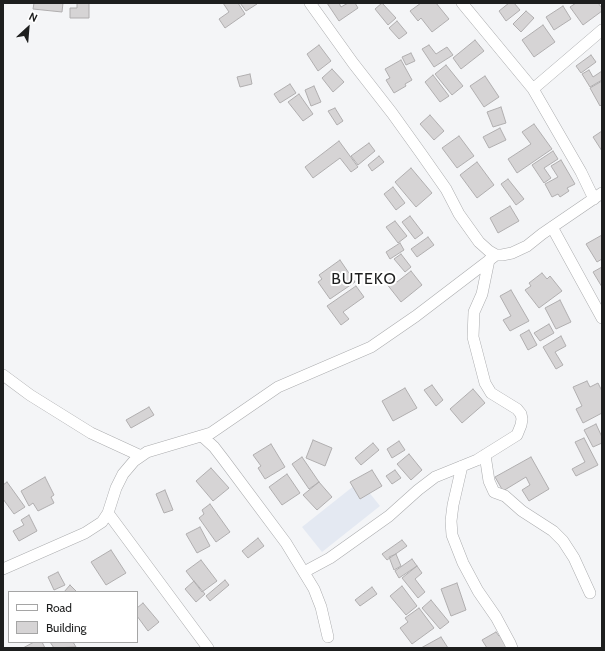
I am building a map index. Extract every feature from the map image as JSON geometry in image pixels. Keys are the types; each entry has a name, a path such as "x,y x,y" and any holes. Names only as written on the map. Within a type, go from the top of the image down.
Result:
{"street":[{"path":"310,3 420,152 446,189 459,214 479,242 493,257"},
{"path":"3,569 85,533 102,522 108,513 122,474 134,461 147,452 211,433 278,388 324,366 371,347 416,316 493,257 512,253 527,246 598,196 581,172 533,89 462,3"},
{"path":"533,89 602,30"},
{"path":"552,227 602,318"},
{"path":"304,572 330,558 389,516 435,477 469,464 517,435 522,419 521,414 491,393 485,383 473,337 474,312 482,294 493,257"},
{"path":"3,375 30,395 91,433 141,456"},
{"path":"202,436 221,455 266,515 304,572 314,589 321,607 328,636"},
{"path":"485,455 489,481 494,492 505,496 522,511 552,531 563,541 574,558 590,593"},
{"path":"462,466 453,505 451,521 452,535 463,563 478,591 496,617 512,648"},
{"path":"108,513 208,648"}],"shaded area":[{"path":"360,481 380,506 322,552 302,527"}],"building":[{"path":"34,3 63,3 62,12 33,9"},
{"path":"77,3 89,3 89,18 70,18 70,8 77,8"},
{"path":"223,3 238,3 245,14 225,28 219,19 229,12"},
{"path":"240,3 256,3 257,4 246,11"},
{"path":"327,3 339,3 341,7 348,3 355,3 358,8 339,21"},
{"path":"382,3 396,18 388,25 375,9"},
{"path":"421,3 436,3 449,19 432,32 421,18 418,21 410,11"},
{"path":"509,3 514,3 520,10 506,21 499,11"},
{"path":"576,3 598,3 602,8 602,11 583,25 570,7"},
{"path":"563,6 571,19 554,30 546,17"},
{"path":"526,11 534,18 521,32 513,24"},
{"path":"397,21 407,33 399,39 389,28"},
{"path":"543,25 555,42 534,57 522,40"},
{"path":"475,40 484,51 461,69 453,58"},
{"path":"319,45 331,61 318,71 307,54"},
{"path":"429,45 436,54 447,47 453,55 434,67 422,49"},
{"path":"411,53 415,61 406,65 402,57"},
{"path":"591,55 596,62 581,73 576,66"},
{"path":"401,60 412,80 405,84 406,86 394,93 386,80 390,78 385,69"},
{"path":"446,65 463,86 452,95 435,74"},
{"path":"332,69 344,82 333,92 322,78"},
{"path":"589,70 593,77 602,71 602,80 590,87 582,74"},
{"path":"250,74 252,84 240,87 237,77"},
{"path":"433,75 449,96 440,102 425,82"},
{"path":"485,76 499,97 484,107 470,86"},
{"path":"602,81 602,104 600,106 590,88"},
{"path":"290,84 296,93 280,103 274,94"},
{"path":"314,86 321,102 311,106 305,90"},
{"path":"299,94 313,114 303,121 288,102"},
{"path":"501,107 506,123 493,127 487,112"},
{"path":"335,108 343,121 337,125 328,111"},
{"path":"430,115 444,131 434,140 420,124"},
{"path":"534,124 552,149 517,173 508,159 531,144 522,132"},
{"path":"500,128 506,140 489,148 483,137"},
{"path":"602,131 602,151 593,137"},
{"path":"459,136 474,156 457,168 442,148"},
{"path":"339,141 358,167 351,172 340,158 313,178 305,167"},
{"path":"369,143 375,151 358,165 351,156"},
{"path":"553,151 558,159 544,168 551,178 544,183 532,165"},
{"path":"379,156 384,162 372,171 368,165"},
{"path":"561,160 575,184 567,188 569,191 560,197 558,194 552,197 545,184 558,177 551,166"},
{"path":"477,162 494,185 477,198 460,175"},
{"path":"411,168 432,193 416,207 395,182"},
{"path":"508,179 524,199 516,205 501,184"},
{"path":"393,187 405,203 396,210 384,194"},
{"path":"510,206 519,221 498,233 490,218"},
{"path":"410,216 423,233 415,239 402,222"},
{"path":"395,221 407,236 398,243 386,227"},
{"path":"602,235 602,259 597,262 586,244"},
{"path":"428,237 434,245 417,257 411,249"},
{"path":"400,243 404,250 390,259 386,252"},
{"path":"401,254 411,267 405,272 394,259"},
{"path":"340,260 355,282 330,299 318,282 322,279 319,275"},
{"path":"602,267 602,287 593,272"},
{"path":"411,271 422,285 401,302 386,283 393,277 397,282"},
{"path":"542,273 547,279 550,276 562,291 539,308 525,290 531,286 529,283"},
{"path":"356,286 364,297 343,312 349,319 341,325 327,306"},
{"path":"511,290 529,321 510,331 503,320 511,316 500,296"},
{"path":"560,300 571,322 556,329 545,308"},
{"path":"549,324 554,333 540,341 534,333"},
{"path":"529,330 537,345 528,350 520,335"},
{"path":"561,336 566,346 555,352 563,365 556,369 543,347"},
{"path":"587,381 590,387 598,383 602,391 602,413 583,423 576,409 582,406 573,387"},
{"path":"432,385 443,400 436,406 424,390"},
{"path":"405,388 417,408 393,421 382,401"},
{"path":"473,389 485,403 462,423 450,409"},
{"path":"149,407 154,415 131,428 126,420"},
{"path":"596,424 602,437 602,443 593,447 584,430"},
{"path":"584,438 598,465 576,476 572,469 585,462 575,442"},
{"path":"313,440 332,448 325,466 306,458"},
{"path":"399,441 405,450 392,458 387,449"},
{"path":"373,443 379,450 361,465 355,458"},
{"path":"271,444 285,467 265,479 258,468 261,466 253,455"},
{"path":"409,454 422,470 411,480 397,464"},
{"path":"302,457 319,482 309,489 292,464"},
{"path":"531,457 549,489 529,501 522,490 530,485 526,477 503,491 495,477"},
{"path":"211,468 229,488 213,501 196,481"},
{"path":"372,470 382,486 360,499 350,482"},
{"path":"395,470 401,478 392,484 386,476"},
{"path":"287,474 300,493 282,505 269,487"},
{"path":"45,477 54,495 51,497 54,503 38,511 33,503 29,506 21,491"},
{"path":"7,482 25,507 14,514 3,499 3,485"},
{"path":"319,482 332,497 317,510 303,495"},
{"path":"165,490 173,510 164,513 156,494"},
{"path":"210,504 230,532 216,542 199,518 204,514 202,510"},
{"path":"29,515 37,531 19,541 13,531 24,525 21,520"},
{"path":"200,527 210,546 197,553 186,534"},
{"path":"258,538 264,546 248,558 242,551"},
{"path":"402,540 407,546 387,560 382,554"},
{"path":"111,550 126,573 106,585 91,562"},
{"path":"396,554 401,566 394,570 389,557"},
{"path":"412,559 417,566 399,578 395,571"},
{"path":"201,560 217,581 202,592 186,571"},
{"path":"417,566 422,573 415,579 425,592 418,598 402,578"},
{"path":"58,572 65,585 54,590 48,577"},
{"path":"225,580 229,585 210,601 206,596"},
{"path":"194,581 205,594 196,602 185,589"},
{"path":"457,583 466,610 451,616 441,589"},
{"path":"70,585 76,591 65,591"},
{"path":"402,586 417,606 406,615 390,596"},
{"path":"372,587 377,594 360,606 355,600"},
{"path":"431,600 449,622 440,629 422,608"},
{"path":"143,603 159,622 148,631 138,617 138,607"},
{"path":"419,608 434,628 412,644 400,628 408,622 405,618"},
{"path":"496,632 499,636 502,634 510,648 487,648 482,640"},
{"path":"441,637 448,648 421,648"},
{"path":"32,643 42,643 45,648 23,648"},
{"path":"51,643 74,643 76,647 54,648"}],"district":[{"name":"BUTEKO","path":"364,279"}]}
